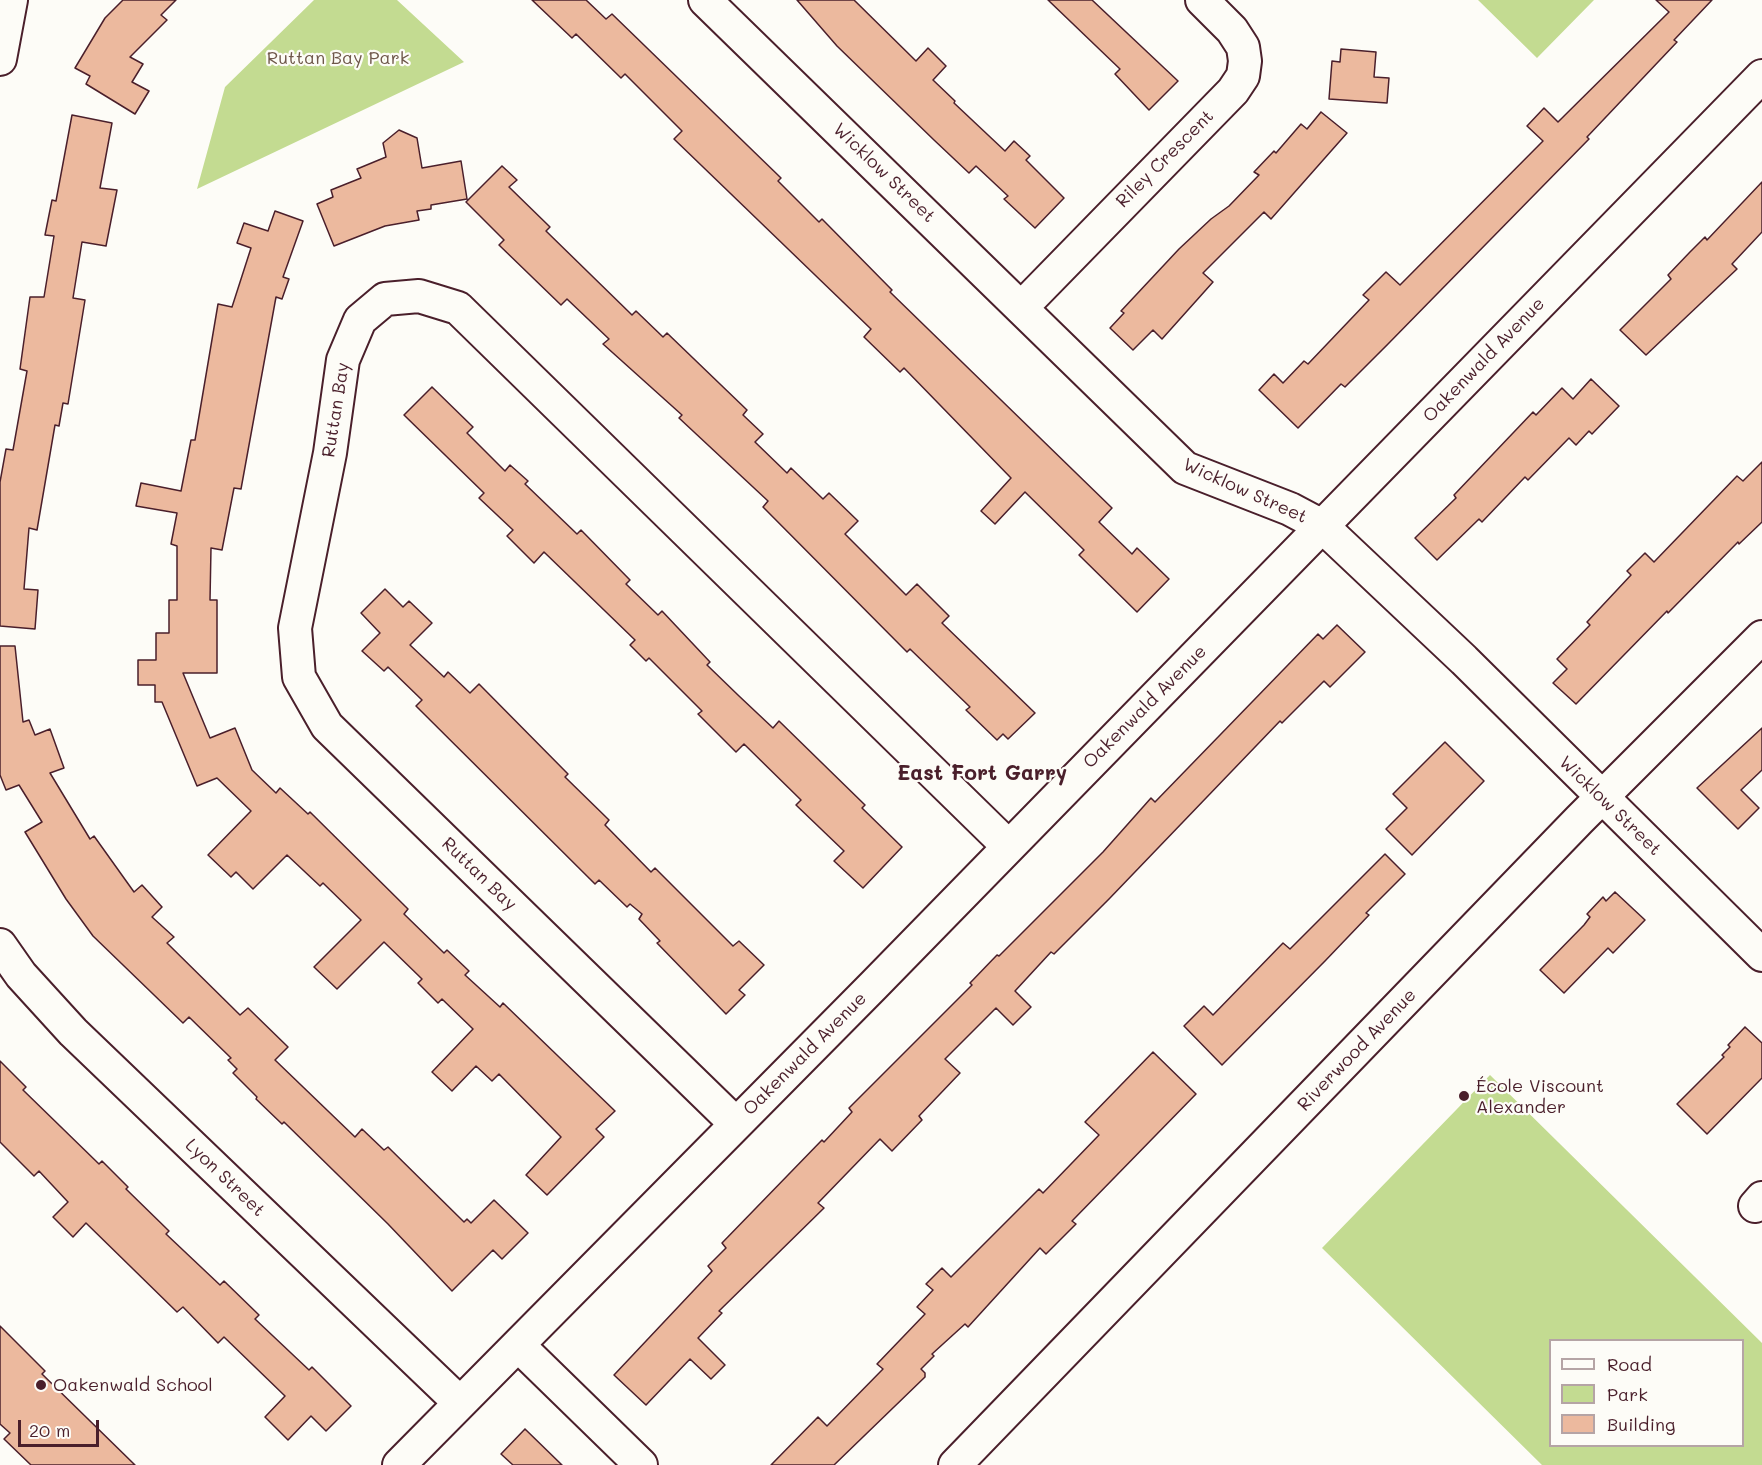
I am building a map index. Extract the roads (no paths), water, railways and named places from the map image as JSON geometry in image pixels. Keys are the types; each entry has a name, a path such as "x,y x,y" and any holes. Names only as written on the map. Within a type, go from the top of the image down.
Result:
{"street":[{"path":"0,59 11,0"},
{"name":"Wicklow Street","path":"705,0 1185,468 1290,509 1322,526 1464,660 1762,955"},
{"name":"Riley Crescent","path":"1022,307 1233,91 1243,75 1245,62 1243,47 1232,30 1202,0"},
{"name":"Oakenwald Avenue","path":"399,1465 519,1346 1762,76"},
{"name":"Ruttan Bay","path":"735,1124 327,726 299,677 295,628 330,453 343,360 360,320 385,299 419,296 458,308 1008,846"},
{"name":"Riverwood Avenue","path":"955,1465 1762,637"},
{"name":"Lyon Street","path":"0,945 21,975 73,1032 460,1403"},
{"path":"519,1346 641,1465"}],"place":[{"name":"École Viscount Alexander","path":"1464,1096"},
{"name":"Oakenwald School","path":"41,1385"}],"district":[{"name":"East Fort Garry","path":"982,774"}],"park label":[{"name":"Ruttan Bay Park","path":"338,58"}]}
